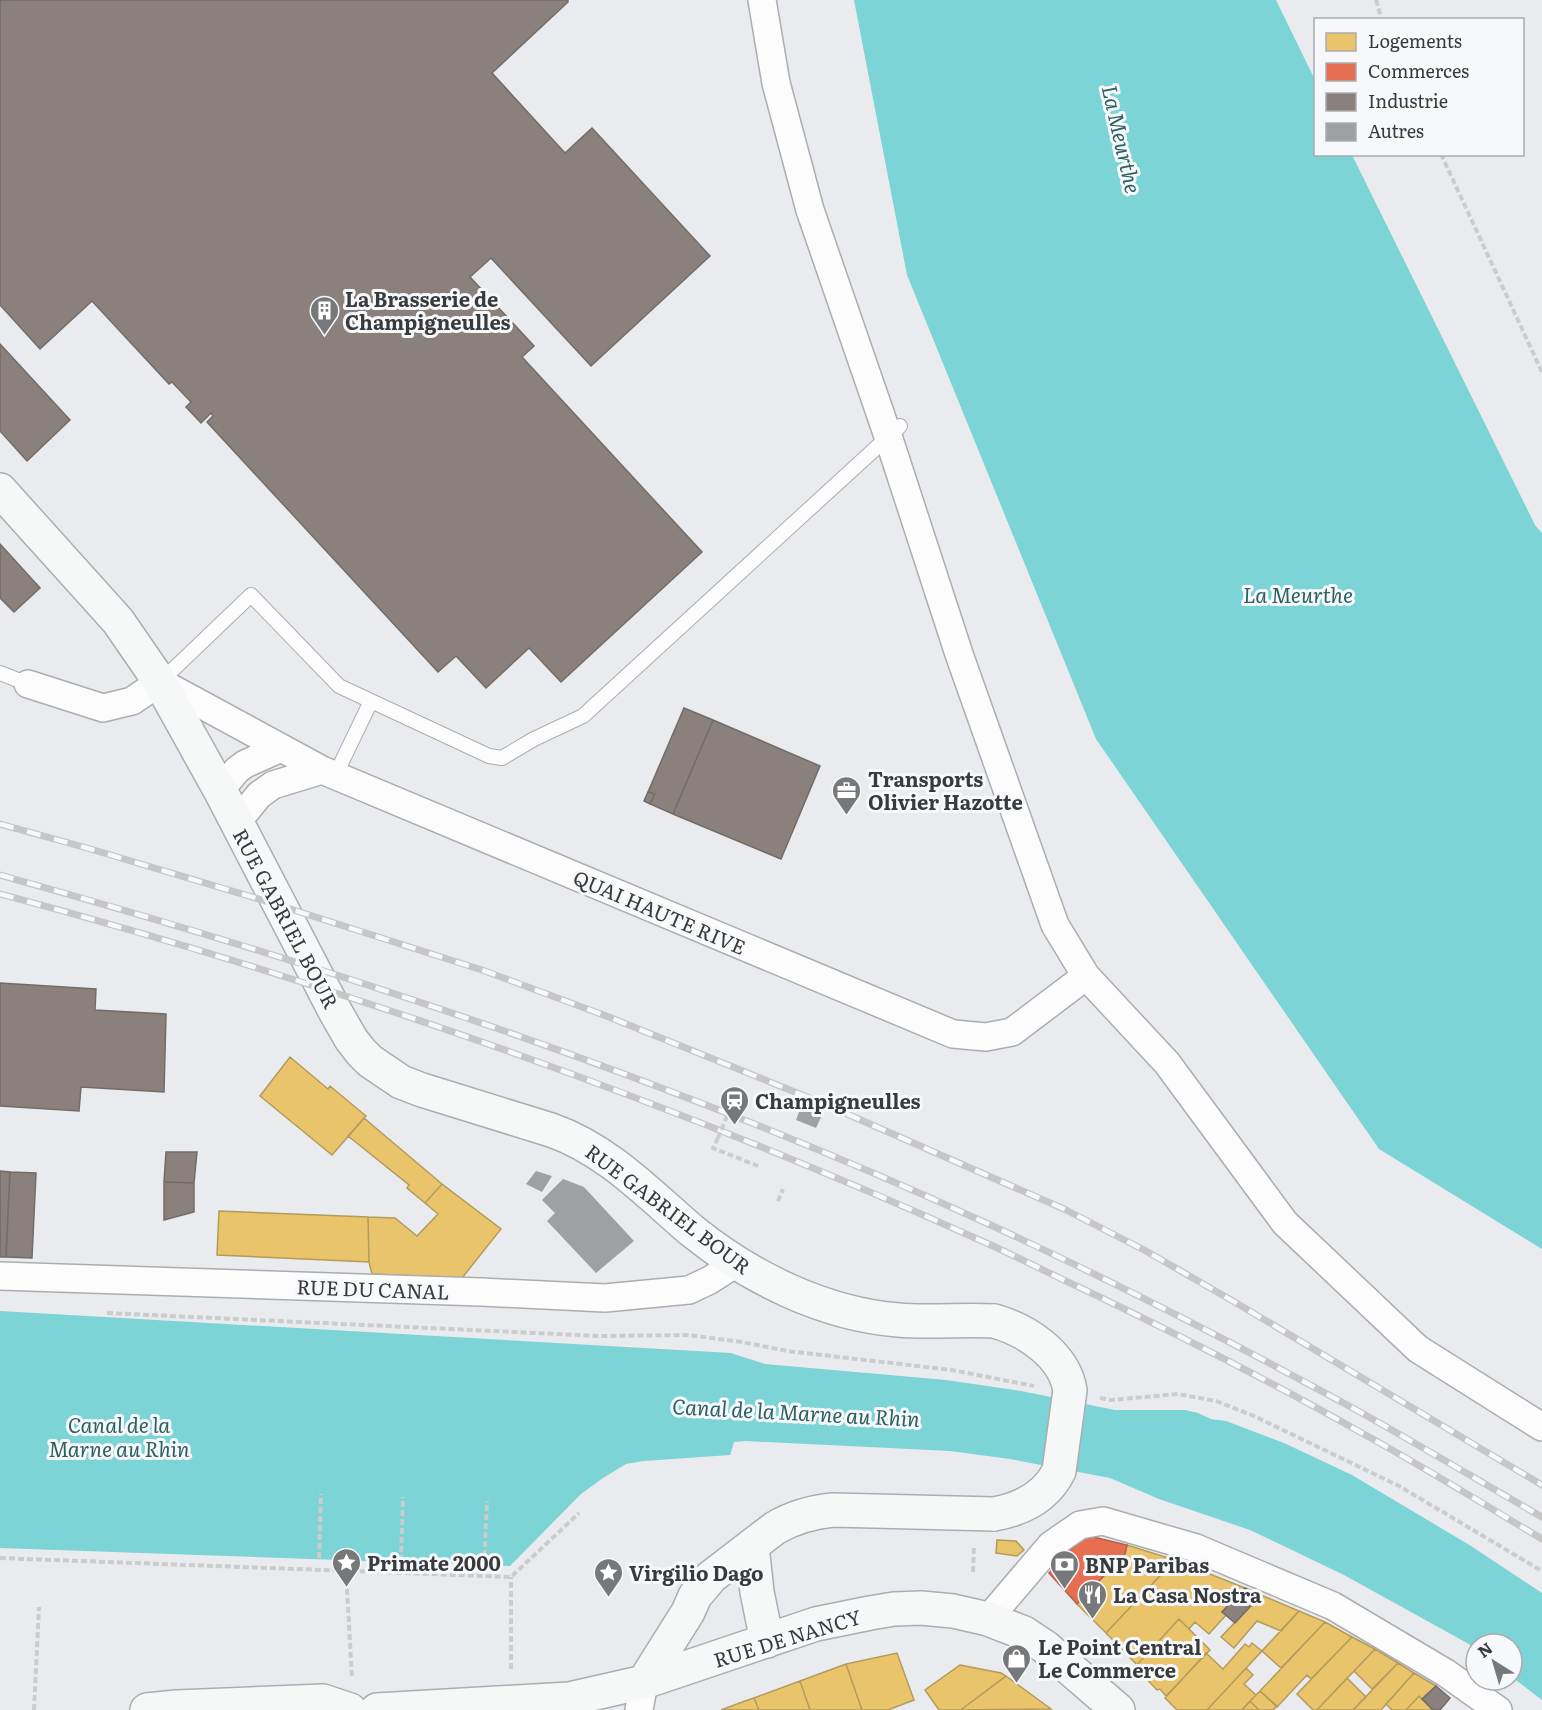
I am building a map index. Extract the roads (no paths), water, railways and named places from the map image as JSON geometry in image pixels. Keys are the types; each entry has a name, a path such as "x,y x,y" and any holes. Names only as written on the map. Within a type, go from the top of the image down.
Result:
{"main road":[{"name":"RUE GABRIEL BOUR","path":"0,490 118,621 160,682 220,790 335,1011 351,1039 370,1061 400,1082 551,1130 588,1146 618,1167 693,1231 780,1287 857,1314 895,1320 994,1321 1016,1328 1028,1335 1063,1370 1070,1390 1059,1471 1043,1493 1026,1504 994,1514 833,1510 797,1516 785,1522 711,1577 695,1596 642,1696"},
{"path":"752,1545 757,1592 767,1641"},
{"name":"RUE DE NANCY","path":"377,1710 642,1696 767,1641 816,1624 894,1609 921,1608 954,1611 988,1619 1024,1633 1037,1641 1118,1710"},
{"path":"147,1710 323,1701 351,1695"}],"street":[{"path":"762,0 777,83 810,210 894,431 959,654 1055,926 1086,976 1167,1063 1285,1222 1418,1349 1542,1427"},
{"path":"28,684 103,708 132,701 160,682"},
{"name":"QUAI HAUTE RIVE","path":"160,682 329,773 953,1034 986,1037 1012,1032 1086,976"},
{"path":"220,790 245,764 281,748"},
{"path":"237,822 259,795 273,785 329,773"},
{"name":"RUE DU CANAL","path":"0,1276 605,1298 689,1290 738,1262"},
{"path":"988,1619 1051,1545 1080,1525 1103,1521 1196,1548 1333,1606 1446,1673 1498,1710"}],"lane":[{"path":"160,682 251,595 339,686 489,756 502,758 534,739 583,716 894,431"},
{"path":"0,673 28,684"},
{"path":"329,773 371,701"}],"water":[{"name":"La Meurthe","path":"854,0 1276,0 1314,78 1314,156 1352,156 1535,525 1542,533 1542,1249 1379,1149 1096,739 907,275"},
{"name":"Canal de la Marne au Rhin","path":"0,1311 731,1353 765,1364 946,1380 1021,1391 1115,1410 1185,1410 1211,1419 1226,1421 1284,1443 1352,1475 1471,1546 1542,1593 1542,1700 1524,1686 1524,1632 1464,1632 1464,1641 1344,1575 1250,1530 1159,1499 1110,1478 1010,1459 950,1451 746,1441 734,1442 730,1455 626,1464 581,1494 510,1566 0,1548"}],"railway":[{"path":"0,824 259,899 482,970 609,1017 822,1103 1064,1209 1146,1251 1542,1485"},
{"path":"0,875 250,948 499,1029 622,1073 864,1169 1032,1244 1220,1337 1360,1412 1542,1517"},
{"path":"0,894 251,966 500,1048 744,1140 865,1190 1009,1254 1223,1358 1383,1445 1542,1539"}],"place":[{"name":"La Brasserie de Champigneulles","path":"324,336"},
{"name":"Transports Olivier Hazotte","path":"847,816"},
{"name":"Champigneulles","path":"734,1126"},
{"name":"Primate 2000","path":"346,1588"},
{"name":"BNP Paribas","path":"1064,1590"},
{"name":"Virgilio Dago","path":"608,1598"},
{"name":"La Casa Nostra","path":"1092,1620"},
{"name":"Le Point Central Le Commerce","path":"1017,1684"}]}
